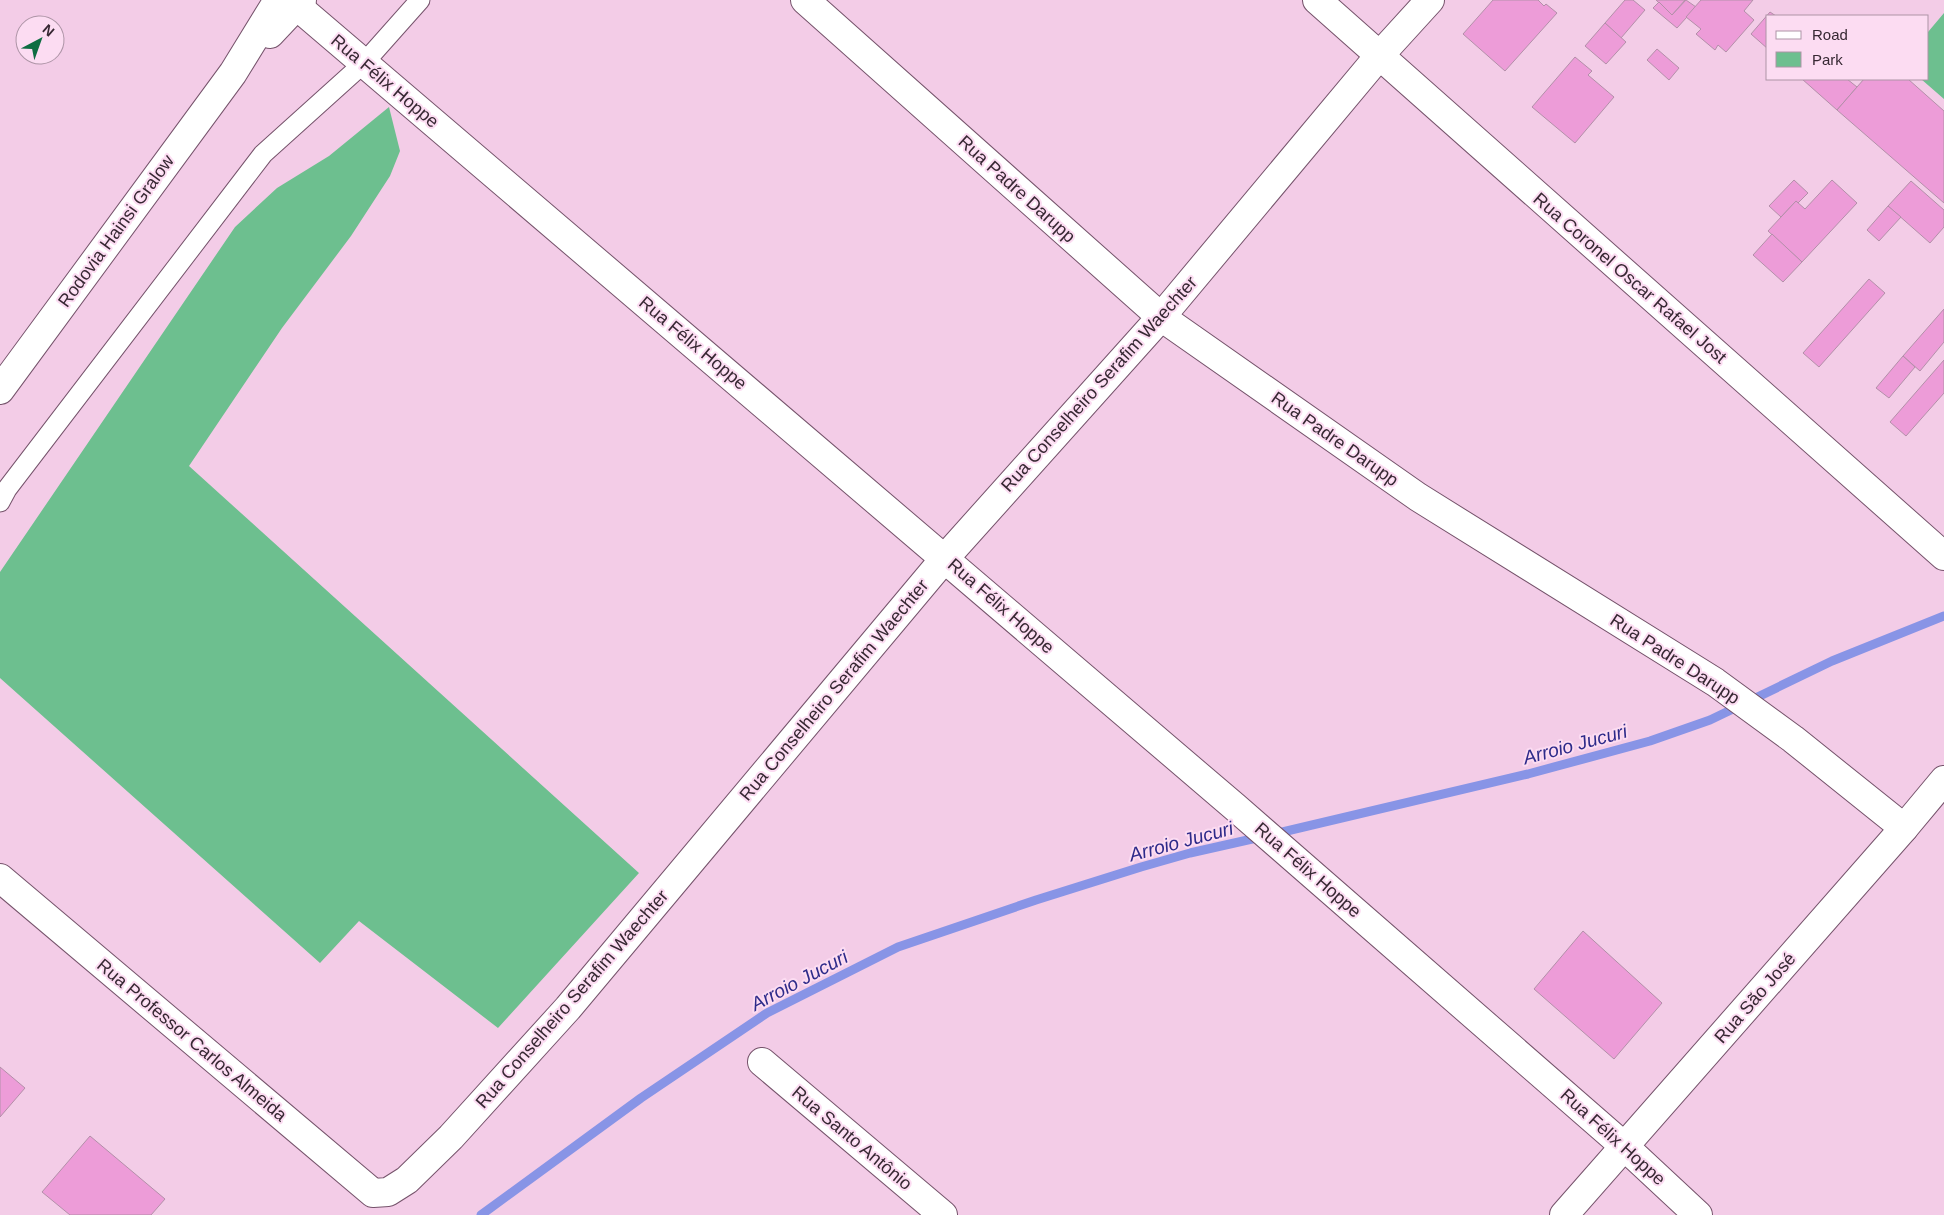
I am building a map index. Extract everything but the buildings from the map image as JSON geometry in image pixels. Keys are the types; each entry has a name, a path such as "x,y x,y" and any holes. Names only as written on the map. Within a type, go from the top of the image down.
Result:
{"street":[{"name":"Rua Padre Darupp","path":"805,0 1161,317 1418,497 1714,682 1793,739 1904,828"},
{"name":"Rua Coronel Oscar Rafael Jost","path":"1317,0 1944,556"},
{"name":"Rua Conselheiro Serafim Waechter","path":"388,1192 407,1180 451,1137 568,1008 945,558 1161,317 1379,56 1430,0"},
{"name":"Rua Félix Hoppe","path":"292,2 1235,807 1625,1147 1698,1215"},
{"name":"Rodovia Hainsi Gralow","path":"0,390 233,73 292,2"},
{"name":"Rua São José","path":"1564,1215 1944,780"},
{"name":"Rua Professor Carlos Almeida","path":"0,878 373,1193 388,1192"},
{"name":"Rua Santo Antônio","path":"762,1062 943,1215"}],"lane":[{"path":"0,502 13,481 263,154 364,63 420,0"}],"green space":[{"path":"1944,13 1944,99 1922,80 1929,80 1929,31"},
{"path":"389,107 400,151 390,176 351,236 282,328 189,466 639,873 498,1028 359,921 320,963 0,678 0,572 235,227 277,188 329,156"}],"waterway":[{"name":"Arroio Jucuri","path":"1274,834 1528,774 1650,741 1710,720 1832,661 1944,616"},
{"name":"Arroio Jucuri","path":"481,1215 641,1098 767,1013 898,947 1141,867 1190,853 1261,837"}]}
